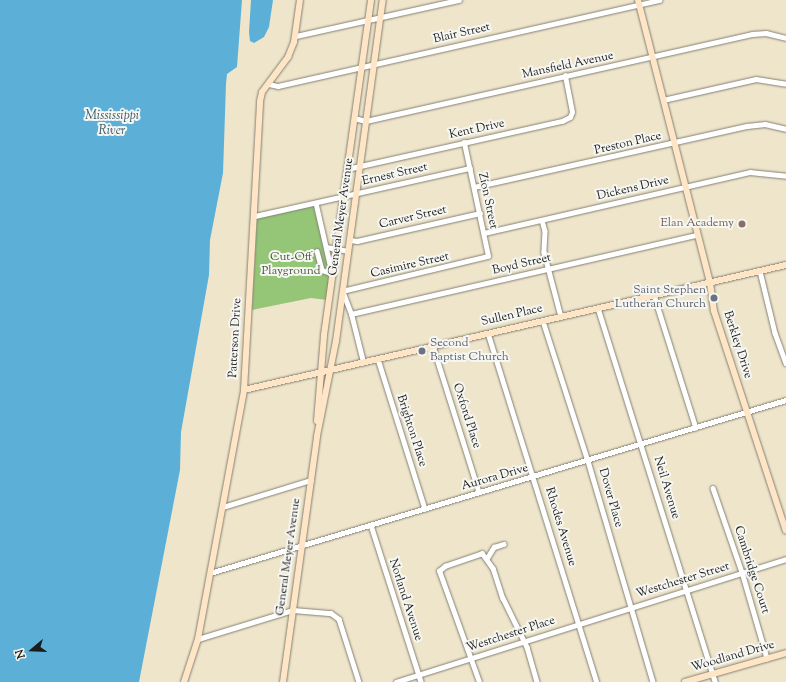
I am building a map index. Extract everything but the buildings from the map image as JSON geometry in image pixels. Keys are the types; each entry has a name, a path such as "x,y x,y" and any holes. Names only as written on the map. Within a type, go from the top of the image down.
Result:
{"street":[{"name":"Patterson Drive","path":"184,682 198,639 244,390 255,216 259,108 262,92 288,57 296,36 300,0"},
{"name":"General Meyer Avenue","path":"284,682 317,436 322,372 336,248 371,0"},
{"name":"General Meyer Avenue","path":"317,436 331,370 382,0"},
{"path":"296,36 459,0"},
{"name":"Blair Street","path":"269,84 278,86 639,2 659,0"},
{"name":"Berkley Drive","path":"639,2 710,283 714,311 786,531"},
{"name":"Mansfield Avenue","path":"354,118 366,121 652,58 752,34 766,33 786,38"},
{"name":"Kent Drive","path":"347,169 568,118 572,114 572,105 566,76"},
{"path":"663,100 756,79 786,84"},
{"name":"Preston Place","path":"474,188 755,125 772,125 786,130"},
{"name":"Zion Street","path":"464,143 488,254 481,259"},
{"name":"Ernest Street","path":"255,216 470,168"},
{"name":"Dickens Drive","path":"484,233 754,171 786,176"},
{"path":"316,203 333,274"},
{"name":"Carver Street","path":"350,240 357,241 480,213"},
{"path":"542,220 549,270 561,317"},
{"name":"Boyd Street","path":"351,314 697,235"},
{"path":"326,247 348,251"},
{"path":"317,251 322,270 333,274"},
{"name":"Casimire Street","path":"342,291 481,259"},
{"name":"Sullen Place","path":"244,390 786,265"},
{"path":"760,271 775,333 786,363"},
{"path":"342,291 351,314 363,362"},
{"path":"654,296 696,428"},
{"path":"329,305 339,308"},
{"name":"Neil Avenue","path":"598,308 642,444 714,682"},
{"name":"Dover Place","path":"543,321 588,461 653,682"},
{"name":"Rhodes Avenue","path":"488,333 597,682"},
{"name":"Oxford Place","path":"433,346 479,492"},
{"name":"Brighton Place","path":"378,359 426,509"},
{"name":"Aurora Drive","path":"210,573 479,492 588,461 786,400"},
{"path":"222,507 311,480"},
{"name":"Cambridge Court","path":"713,488 742,572 767,658"},
{"name":"Norland Avenue","path":"371,525 421,682"},
{"path":"487,558 494,547 504,544"},
{"path":"479,682 473,658 458,624 444,581 439,571 445,566 482,552 493,568 523,642 537,682"},
{"name":"Westchester Street","path":"631,607 786,559"},
{"name":"Westchester Place","path":"396,682 631,607"},
{"path":"198,639 293,610 336,615 360,682"},
{"name":"Woodland Drive","path":"685,682 786,653"}],"green space":[{"name":"Cut-Off Playground","path":"315,204 329,271 327,300 311,298 252,310 257,217"}],"water":[{"name":"Mississippi River","path":"0,0 242,0 237,67 227,74 223,173 210,240 209,275 181,432 180,470 139,682 0,682"},
{"path":"251,0 273,0 269,27 264,37 254,43 250,41 249,32"}],"place":[{"name":"Elan Academy","path":"742,224"},
{"name":"Saint Stephen Lutheran Church","path":"714,298"},
{"name":"Second Baptist Church","path":"422,351"}]}
